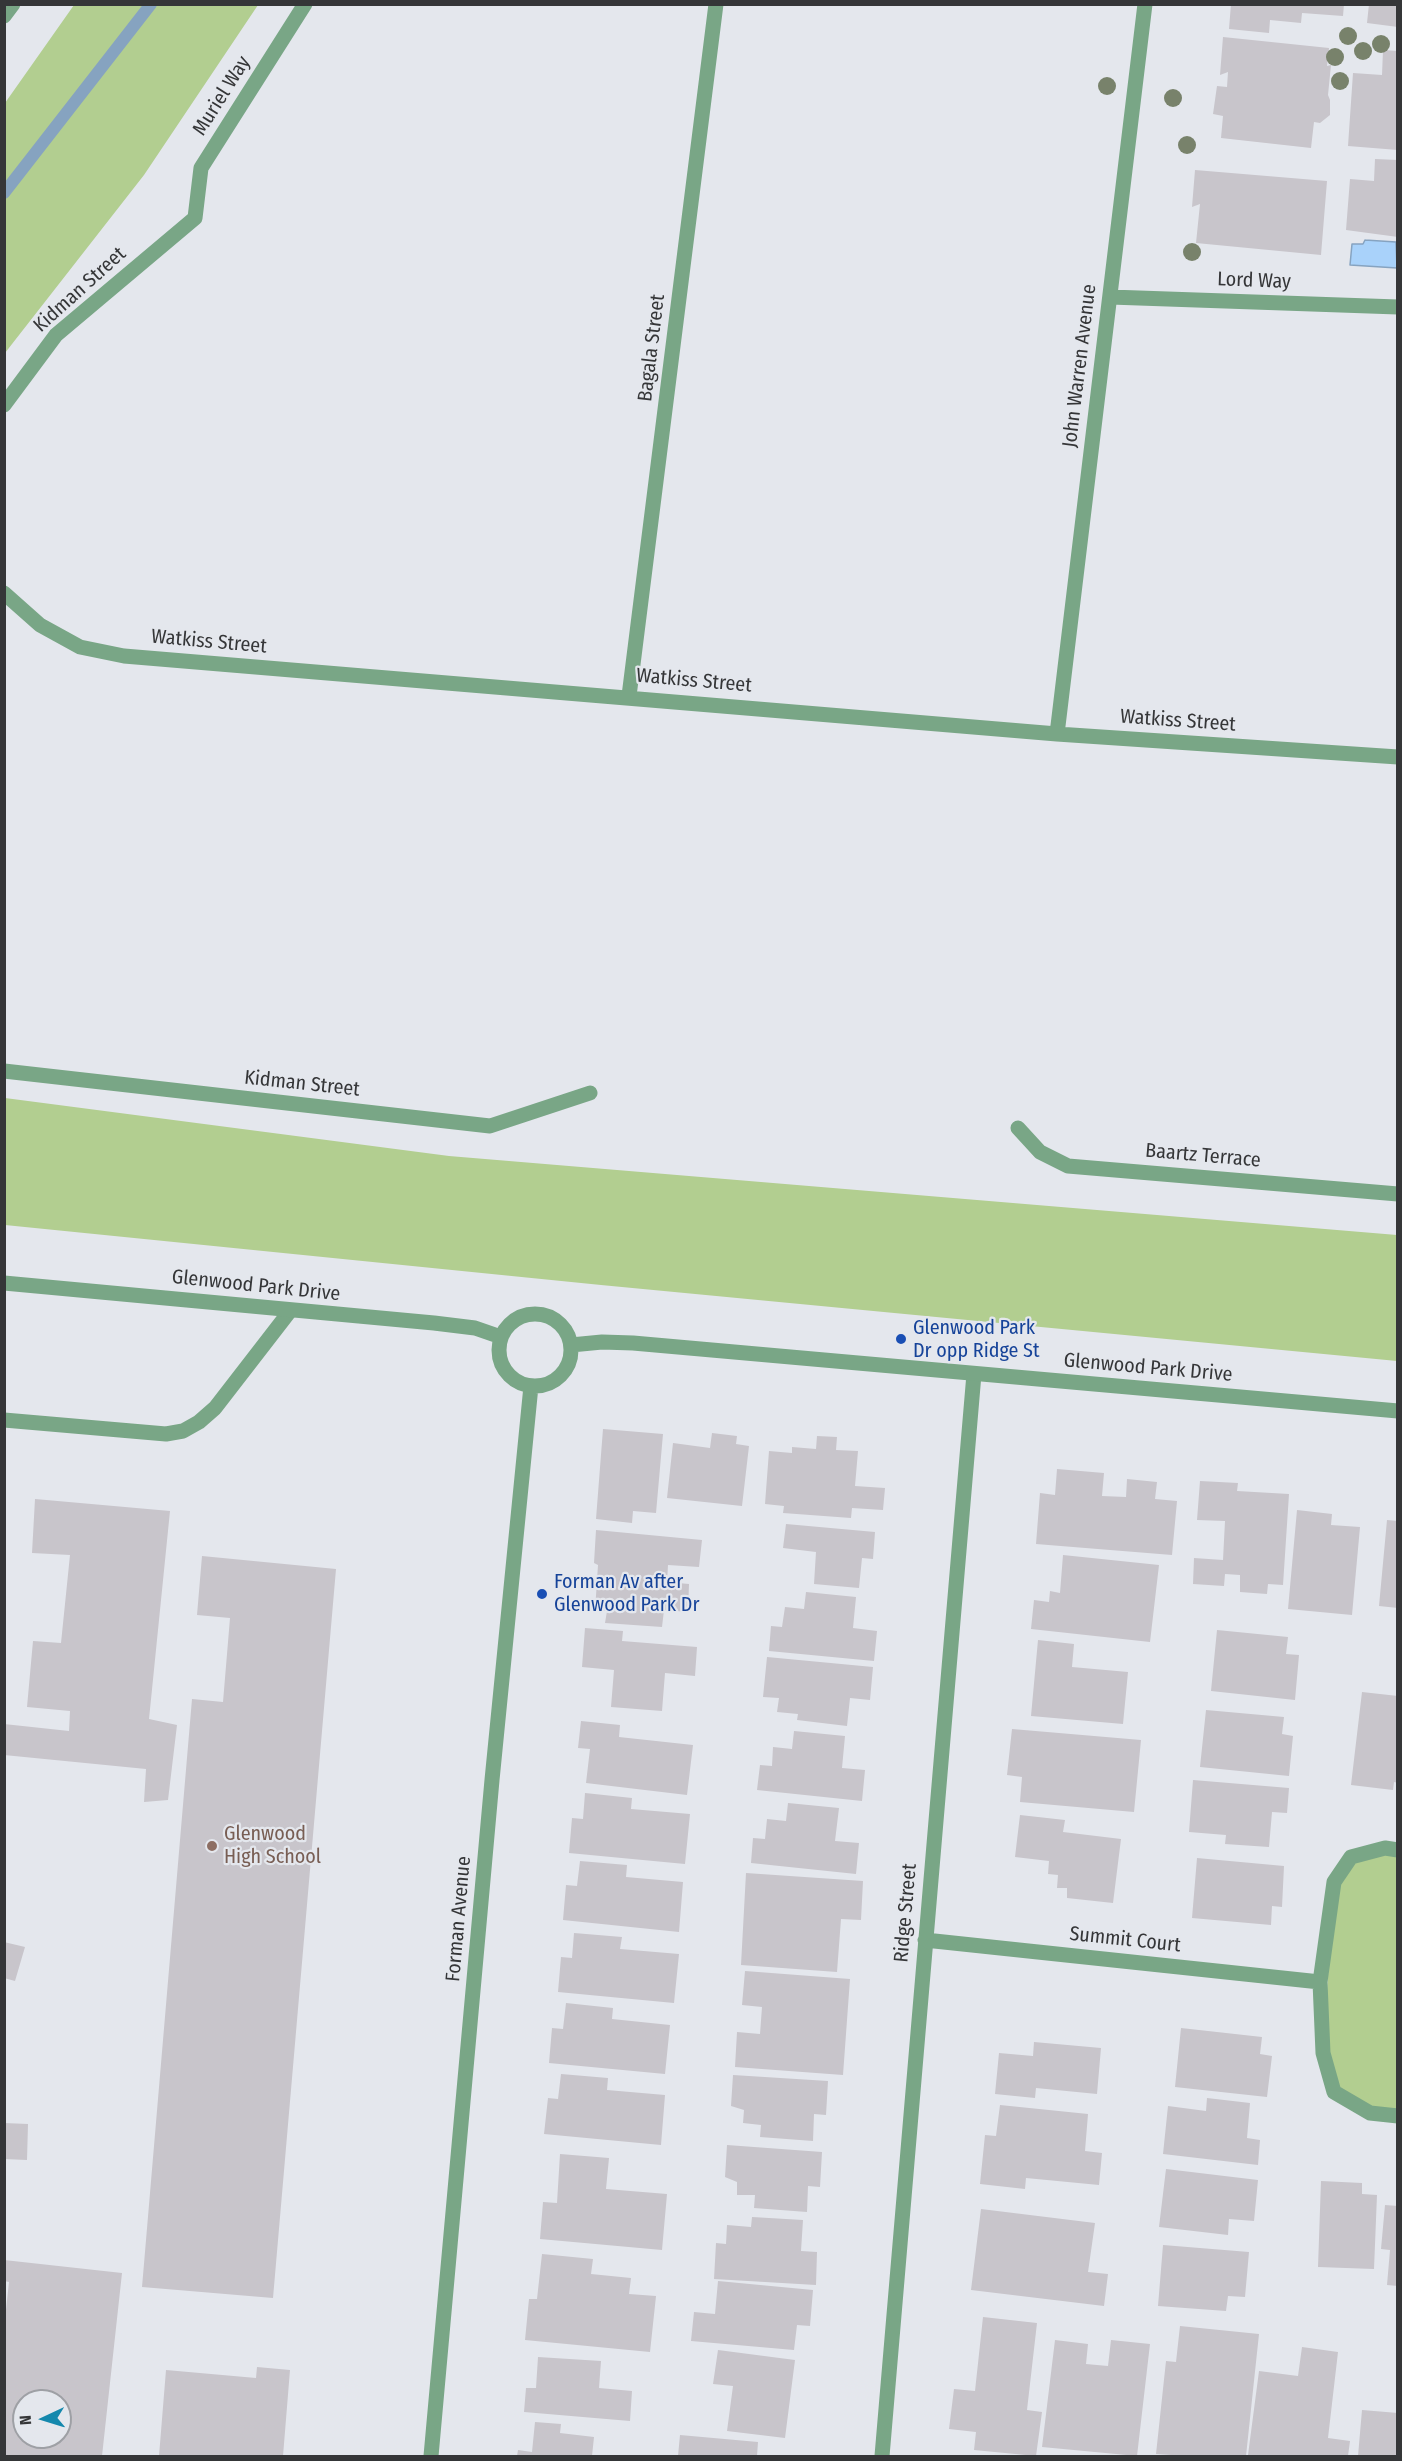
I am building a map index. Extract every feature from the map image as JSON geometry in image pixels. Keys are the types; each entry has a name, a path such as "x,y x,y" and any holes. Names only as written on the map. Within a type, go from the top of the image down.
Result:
{"street":[{"path":"4,16 13,4"},
{"name":"Muriel Way","path":"195,218 201,168 305,4"},
{"name":"Bagala Street","path":"629,696 716,4"},
{"name":"John Warren Avenue","path":"1057,734 1145,4"},
{"name":"Kidman Street","path":"4,405 56,335 195,218"},
{"name":"Lord Way","path":"1110,297 1398,307"},
{"name":"Watkiss Street","path":"4,593 40,625 80,647 124,656 629,696 1057,734 1398,757"},
{"name":"Kidman Street","path":"4,1071 490,1126 590,1093"},
{"name":"Baartz Terrace","path":"1018,1128 1040,1152 1068,1166 1398,1194"},
{"name":"Glenwood Park Drive","path":"4,1283 475,1328 501,1337"},
{"path":"4,1420 166,1434 183,1431 199,1422 215,1408 290,1311"},
{"path":"527,1314 550,1317 567,1333 571,1345 568,1366 561,1376 542,1386 520,1384 503,1369 498,1348 501,1337 507,1326 516,1318 527,1314"},
{"name":"Glenwood Park Drive","path":"571,1345 602,1342 633,1343 1398,1411"},
{"name":"Ridge Street","path":"882,2457 974,1374"},
{"name":"Forman Avenue","path":"431,2457 492,1780 531,1386"},
{"path":"1398,1850 1385,1848 1351,1857 1334,1882 1320,1982 1323,2053 1334,2092 1370,2113 1398,2116"},
{"name":"Summit Court","path":"925,1940 1320,1982"}],"green space":[{"path":"74,5 258,5 144,175 5,353 5,103"},
{"path":"5,1098 449,1156 1397,1235 1397,1361 5,1225"},
{"path":"1397,1850 1397,2116 1334,2092 1323,2053 1334,1882 1351,1857"}],"water":[{"path":"1365,240 1396,242 1397,268 1350,265 1352,244 1363,244"}],"building":[{"path":"1231,4 1344,4 1343,16 1302,13 1301,23 1270,20 1269,33 1229,29"},
{"path":"1369,4 1398,4 1398,27 1367,23"},
{"path":"1223,37 1329,48 1327,66 1331,65 1328,95 1330,115 1320,123 1314,122 1311,148 1221,138 1223,116 1213,114 1217,86 1227,87 1228,72 1220,75"},
{"path":"1383,50 1398,51 1398,150 1348,146 1353,73 1382,75"},
{"path":"1375,159 1398,160 1398,237 1346,230 1350,179 1374,181"},
{"path":"1195,170 1327,181 1321,255 1196,243 1200,204 1192,207"},
{"path":"603,1429 663,1434 656,1513 633,1511 632,1523 596,1519"},
{"path":"712,1433 737,1436 736,1444 749,1446 742,1506 667,1498 673,1443 710,1448"},
{"path":"817,1436 837,1437 836,1450 858,1451 855,1486 885,1488 883,1510 852,1508 851,1518 783,1513 784,1506 765,1504 769,1451 792,1453 792,1447 816,1449"},
{"path":"1057,1469 1104,1473 1102,1496 1126,1497 1127,1479 1157,1482 1155,1499 1177,1501 1172,1555 1036,1544 1040,1493 1055,1495"},
{"path":"1200,1481 1238,1483 1237,1491 1289,1494 1283,1585 1268,1584 1267,1594 1240,1592 1240,1575 1225,1574 1224,1586 1193,1584 1194,1558 1223,1560 1225,1521 1197,1520"},
{"path":"35,1499 170,1511 149,1719 177,1725 168,1800 144,1802 146,1769 4,1755 4,1724 69,1731 70,1711 27,1707 33,1641 61,1643 70,1555 32,1553"},
{"path":"1297,1510 1332,1514 1331,1525 1360,1527 1352,1615 1288,1609"},
{"path":"1387,1520 1398,1521 1398,1608 1379,1606"},
{"path":"786,1524 875,1532 873,1559 862,1558 859,1588 814,1584 816,1552 783,1548"},
{"path":"596,1530 702,1540 699,1567 668,1565 667,1582 689,1584 688,1612 664,1610 662,1627 605,1623 607,1611 595,1611 598,1565 594,1563"},
{"path":"1063,1555 1159,1565 1150,1642 1031,1629 1034,1600 1049,1602 1050,1591 1060,1593"},
{"path":"202,1556 336,1569 273,2298 142,2287 192,1699 223,1702 230,1618 197,1615"},
{"path":"806,1592 856,1597 853,1628 877,1631 874,1661 769,1651 771,1626 782,1627 785,1607 804,1609"},
{"path":"585,1628 623,1631 622,1641 697,1647 695,1676 665,1673 662,1711 611,1707 614,1670 582,1667"},
{"path":"1217,1630 1288,1637 1286,1654 1299,1655 1295,1700 1211,1691"},
{"path":"1038,1640 1074,1644 1072,1667 1128,1672 1123,1724 1031,1716"},
{"path":"767,1657 873,1667 870,1700 850,1698 847,1726 797,1720 798,1714 777,1712 779,1698 763,1697"},
{"path":"1362,1692 1398,1696 1398,1783 1394,1782 1393,1790 1351,1785"},
{"path":"1206,1710 1284,1717 1282,1734 1293,1736 1289,1776 1200,1767"},
{"path":"581,1721 620,1725 619,1737 693,1745 687,1795 586,1783 590,1749 578,1748"},
{"path":"1012,1729 1141,1740 1134,1812 1020,1802 1022,1777 1007,1775"},
{"path":"794,1731 845,1736 842,1768 865,1770 862,1801 757,1790 760,1765 772,1766 773,1747 792,1749"},
{"path":"1193,1780 1289,1788 1287,1813 1272,1812 1269,1847 1225,1844 1226,1835 1189,1832"},
{"path":"585,1793 632,1798 631,1809 690,1814 685,1864 569,1853 572,1818 583,1819"},
{"path":"788,1803 839,1808 835,1841 859,1843 856,1874 751,1863 753,1838 765,1839 767,1819 786,1821"},
{"path":"1020,1815 1065,1820 1063,1832 1121,1839 1113,1903 1067,1898 1067,1888 1057,1888 1058,1875 1048,1874 1049,1861 1015,1857"},
{"path":"1197,1858 1284,1866 1282,1907 1272,1906 1271,1925 1192,1918"},
{"path":"580,1861 627,1865 626,1877 683,1882 679,1932 563,1920 566,1885 577,1886"},
{"path":"746,1873 863,1881 861,1920 841,1919 837,1972 741,1965"},
{"path":"574,1933 622,1937 620,1949 679,1954 674,2003 558,1992 561,1957 572,1958"},
{"path":"4,1942 25,1947 15,1981 4,1978"},
{"path":"745,1971 850,1979 843,2075 735,2067 737,2032 760,2034 762,2007 742,2005"},
{"path":"566,2003 613,2008 612,2019 670,2025 665,2074 549,2063 552,2028 563,2029"},
{"path":"1181,2028 1262,2037 1260,2054 1272,2056 1267,2097 1175,2087"},
{"path":"1034,2042 1101,2048 1097,2094 1036,2088 1035,2098 995,2094 999,2053 1033,2056"},
{"path":"561,2074 608,2078 607,2090 665,2095 661,2145 544,2134 548,2098 558,2099"},
{"path":"733,2075 828,2081 826,2115 814,2114 813,2141 760,2137 761,2125 743,2123 744,2110 731,2106"},
{"path":"1207,2098 1250,2103 1247,2138 1260,2140 1258,2165 1163,2154 1168,2106 1206,2111"},
{"path":"1000,2105 1088,2114 1085,2151 1102,2153 1099,2185 1026,2178 1025,2189 980,2184 985,2135 996,2136"},
{"path":"4,2123 28,2124 27,2160 4,2159"},
{"path":"727,2145 822,2152 820,2187 808,2186 807,2212 754,2208 755,2195 737,2195 737,2182 725,2177"},
{"path":"560,2154 609,2158 606,2189 667,2194 662,2250 540,2239 543,2202 557,2203"},
{"path":"1166,2169 1258,2180 1254,2221 1229,2219 1228,2235 1159,2227"},
{"path":"1321,2181 1362,2183 1362,2194 1377,2195 1374,2269 1318,2267"},
{"path":"1385,2205 1398,2206 1398,2286 1387,2285 1390,2250 1381,2249"},
{"path":"981,2209 1095,2223 1088,2272 1108,2274 1104,2306 971,2290"},
{"path":"752,2217 803,2220 801,2251 817,2252 816,2285 714,2279 716,2243 726,2244 727,2225 751,2227"},
{"path":"1163,2245 1249,2252 1245,2297 1228,2296 1226,2311 1158,2306"},
{"path":"542,2254 593,2259 591,2274 631,2278 629,2294 656,2296 650,2352 525,2340 529,2299 537,2299"},
{"path":"4,2260 122,2273 102,2456 4,2456 4,2328 9,2282 4,2281"},
{"path":"718,2281 813,2290 810,2326 797,2325 794,2350 691,2341 694,2312 715,2314"},
{"path":"983,2317 1037,2323 1027,2410 1042,2412 1036,2456 974,2450 976,2432 949,2429 954,2389 975,2391"},
{"path":"1180,2326 1259,2334 1246,2456 1156,2454 1166,2361 1176,2362"},
{"path":"1055,2340 1088,2344 1086,2364 1108,2366 1111,2340 1150,2344 1137,2456 1042,2447"},
{"path":"1302,2347 1338,2352 1328,2438 1350,2441 1348,2456 1248,2455 1259,2371 1298,2376"},
{"path":"718,2350 795,2360 785,2438 727,2431 733,2386 713,2384"},
{"path":"538,2357 601,2361 599,2388 632,2391 630,2421 524,2412 526,2388 536,2388"},
{"path":"257,2367 290,2370 283,2456 159,2456 166,2370 256,2378"},
{"path":"1362,2410 1398,2413 1398,2456 1358,2456"},
{"path":"535,2422 561,2424 560,2433 594,2437 592,2456 517,2456 518,2450 532,2452"},
{"path":"680,2435 758,2442 757,2456 678,2456"}],"waterway":[{"path":"4,193 151,4"}],"place":[{"name":"Glenwood Park Dr opp Ridge St","path":"901,1339"},
{"name":"Forman Av after Glenwood Park Dr","path":"542,1594"},
{"name":"Glenwood High School","path":"212,1846"}]}
